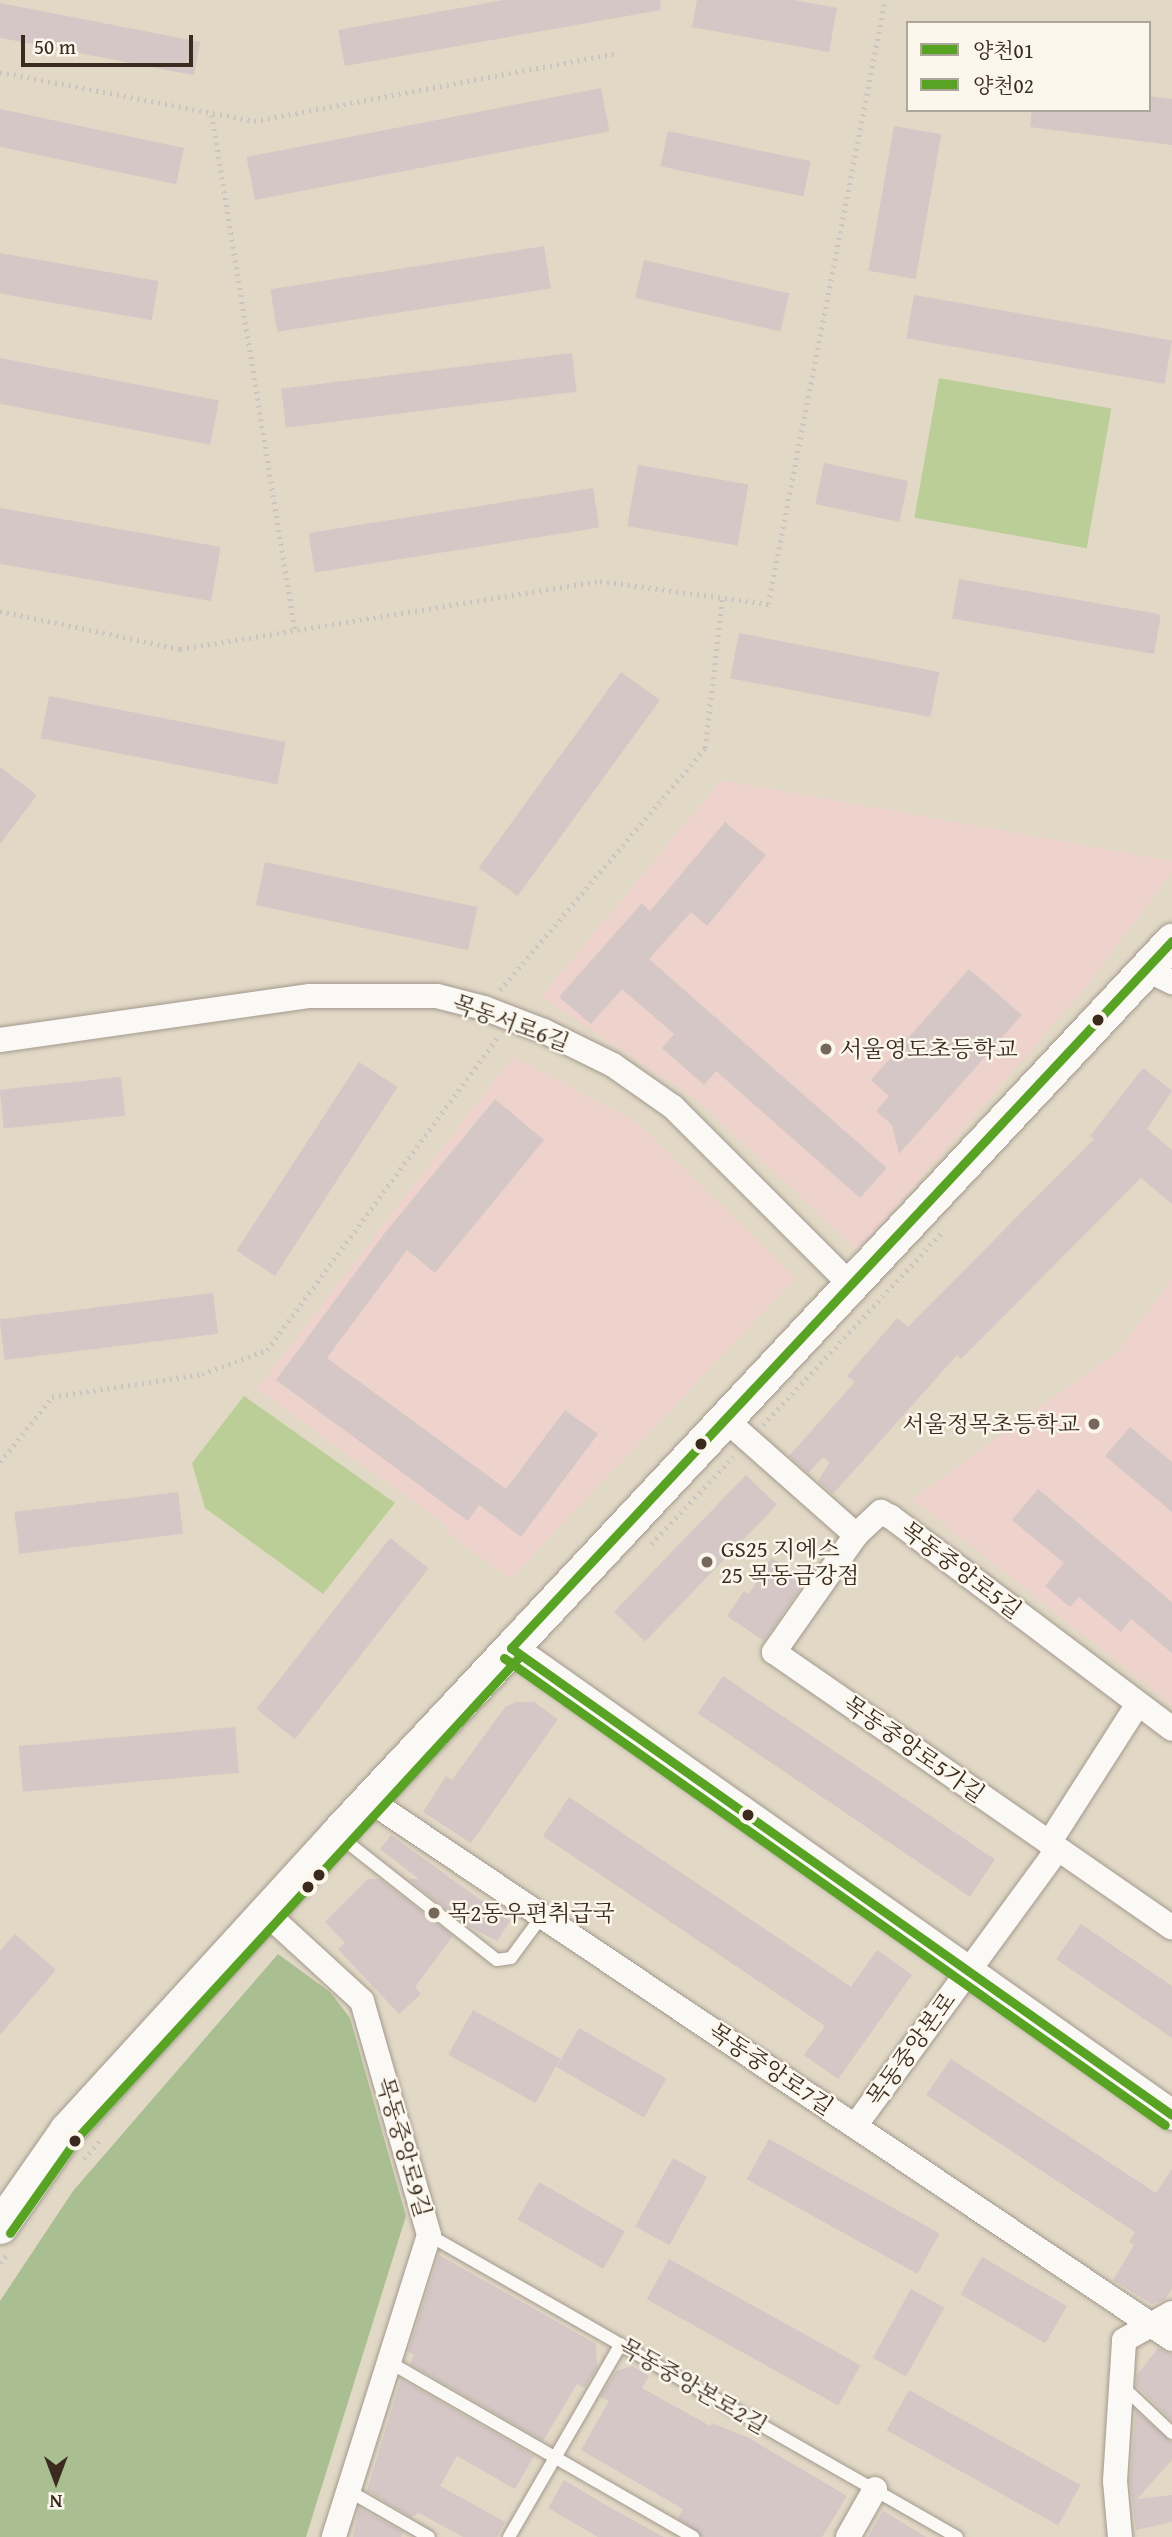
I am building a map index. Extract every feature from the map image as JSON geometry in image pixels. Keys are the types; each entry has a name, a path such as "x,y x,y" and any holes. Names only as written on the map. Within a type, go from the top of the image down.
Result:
{"main road":[{"path":"0,2226 67,2130 337,1834 850,1285 1160,976 1172,941"}],"street":[{"name":"목동서로6길","path":"0,1040 310,996 437,996 484,1009 511,1018 613,1065 673,1107 850,1285"},
{"path":"726,1420 856,1535"},
{"name":"목동중앙로5길","path":"856,1535 881,1512 891,1517 1172,1729"},
{"name":"목동중앙로5가길","path":"856,1535 774,1652 1172,1928"},
{"name":"목동중앙본로","path":"512,1648 1172,2115"},
{"path":"1053,1846 1138,1704"},
{"name":"목동중앙로7길","path":"369,1800 1172,2339"},
{"name":"목동중앙본로","path":"855,2126 1053,1846"},
{"name":"목동중앙로9길","path":"266,1913 362,2001 429,2235 334,2537"},
{"path":"1120,2537 1115,2481 1119,2384 1124,2340 1148,2323 1172,2313"},
{"path":"848,2537 875,2489"}],"lane":[{"path":"337,1834 497,1961 511,1958 542,1916"},
{"name":"목동중앙본로2길","path":"429,2235 957,2537"},
{"path":"509,2537 621,2344"},
{"path":"389,2362 692,2537"},
{"path":"1119,2384 1172,2433"},
{"path":"349,2491 429,2537"}],"path":[{"path":"0,611 180,649 600,581 768,604 885,0"},
{"path":"0,72 254,121 618,53"},
{"path":"212,115 295,630"},
{"path":"484,1009 705,748 722,598"},
{"path":"0,1462 52,1397 202,1374 267,1350 511,1018"}],"shaded area":[{"name":"서울영도초등학교","path":"721,780 1172,861 1172,872 1089,983 858,1251 698,1101 541,997"},
{"path":"513,1056 638,1123 796,1278 510,1579 447,1532 446,1525 257,1389"},
{"name":"서울정목초등학교","path":"1172,1279 1172,1705 912,1499 1119,1350"}],"green space":[{"path":"939,378 1111,408 1087,548 914,518"},
{"path":"244,1396 395,1503 323,1594 205,1508 192,1463"},
{"path":"278,1954 330,1992 350,2018 406,2216 306,2537 0,2537 0,2301 73,2191"}],"building":[{"path":"504,0 660,0 661,10 345,66 338,30"},
{"path":"697,0 794,0 837,8 829,52 692,27"},
{"path":"0,3 200,42 194,75 0,38"},
{"path":"601,88 609,131 255,200 247,157"},
{"path":"1151,96 1172,99 1172,145 1030,127 1032,112 1151,112"},
{"path":"0,109 184,148 176,184 0,147"},
{"path":"894,126 941,134 916,279 868,271"},
{"path":"668,131 811,161 803,197 661,166"},
{"path":"544,246 551,288 277,332 270,289"},
{"path":"0,253 159,281 152,320 0,294"},
{"path":"644,260 789,294 780,332 635,298"},
{"path":"914,295 1172,340 1164,384 906,338"},
{"path":"572,353 577,392 286,427 281,389"},
{"path":"0,358 219,401 210,445 0,404"},
{"path":"824,463 908,481 899,522 815,504"},
{"path":"638,465 748,484 738,546 627,526"},
{"path":"593,488 599,528 315,573 309,533"},
{"path":"0,508 221,547 211,601 0,564"},
{"path":"959,579 1161,615 1154,654 952,618"},
{"path":"739,633 939,672 930,717 730,678"},
{"path":"621,672 660,700 518,896 479,868"},
{"path":"49,696 286,742 277,784 41,738"},
{"path":"0,767 37,795 0,844"},
{"path":"725,822 766,855 707,926 691,912 649,959 887,1168 860,1198 716,1071 704,1085 662,1048 674,1034 622,989 591,1024 559,997 642,903 650,911"},
{"path":"265,862 477,907 468,950 256,905"},
{"path":"969,969 1022,1015 899,1154 892,1125 876,1111 889,1096 871,1080"},
{"path":"359,1062 398,1087 275,1276 236,1251"},
{"path":"1143,1068 1172,1091 1147,1129 1172,1150 1172,1204 1141,1178 961,1359 957,1355 833,1494 818,1481 830,1462 823,1457 808,1473 789,1456 855,1382 847,1376 897,1318 908,1327 1094,1139 1090,1136"},
{"path":"121,1077 125,1116 4,1129 0,1090"},
{"path":"495,1099 544,1140 435,1273 407,1250 327,1358 506,1489 565,1410 598,1434 521,1537 479,1505 468,1521 276,1380 384,1234"},
{"path":"213,1293 218,1334 5,1360 0,1319"},
{"path":"1130,1427 1172,1462 1172,1512 1105,1456"},
{"path":"746,1475 777,1505 645,1642 614,1612"},
{"path":"1038,1489 1172,1602 1172,1653 1131,1619 1121,1632 1079,1597 1070,1607 1045,1586 1064,1563 1012,1520"},
{"path":"178,1492 183,1534 19,1554 14,1512"},
{"path":"390,1538 429,1568 295,1739 256,1709"},
{"path":"771,1558 806,1580 764,1641 727,1616 744,1591 749,1594"},
{"path":"723,1676 995,1859 970,1897 698,1713"},
{"path":"516,1702 534,1702 558,1719 471,1843 423,1812 446,1776 452,1780 505,1707"},
{"path":"235,1727 239,1773 23,1792 19,1746"},
{"path":"569,1797 851,1987 877,1950 912,1975 838,2079 804,2055 825,2026 543,1836"},
{"path":"391,1835 510,1921 497,1941 463,1923 409,1879 419,1879 380,1849"},
{"path":"368,1879 380,1879 453,1936 415,1987 421,1994 399,2014 338,1949 345,1943 325,1922"},
{"path":"1081,1924 1172,1986 1172,2038 1056,1959"},
{"path":"15,1934 56,1970 0,2035 0,1951"},
{"path":"473,2010 560,2058 536,2103 448,2055"},
{"path":"579,2028 666,2078 644,2117 557,2067"},
{"path":"951,2059 1156,2193 1172,2169 1172,2288 1165,2300 1152,2304 1113,2280 1134,2245 1129,2242 1135,2232 926,2095"},
{"path":"769,2139 940,2234 917,2274 747,2179"},
{"path":"673,2158 707,2177 669,2245 635,2226"},
{"path":"539,2182 625,2232 603,2269 518,2219"},
{"path":"439,2255 596,2344 597,2368 585,2388 577,2384 543,2441 410,2364 414,2355 408,2352"},
{"path":"982,2257 1067,2306 1045,2343 960,2294"},
{"path":"669,2259 861,2365 838,2405 647,2299"},
{"path":"911,2289 944,2307 906,2377 873,2358"},
{"path":"1158,2348 1172,2354 1172,2421 1136,2385 1137,2375"},
{"path":"632,2366 649,2376 642,2388 710,2426 712,2423 749,2438 847,2496 822,2537 702,2537 678,2518 683,2509 581,2450 609,2401 600,2397 616,2371"},
{"path":"401,2379 534,2456 515,2489 457,2456 440,2486 505,2522 497,2537 463,2537 419,2513 411,2517 367,2491"},
{"path":"909,2390 1080,2485 1058,2525 887,2430"},
{"path":"1136,2411 1172,2442 1172,2460 1137,2499 1172,2495 1172,2522 1136,2530 1130,2481"},
{"path":"564,2480 664,2537 598,2537 548,2508"},
{"path":"359,2508 403,2532 401,2537 353,2537"},
{"path":"883,2511 926,2537 868,2537"}],"transit line":[{"name":"양천01","path":"511,1648 1172,941"},
{"name":"양천01","path":"511,1648 1172,2115"},
{"name":"양천02","path":"10,2233 77,2138 520,1656"},
{"name":"양천02","path":"504,1658 1165,2125"}],"place":[{"name":"서울영도초등학교","path":"826,1049"},
{"name":"서울정목초등학교","path":"1094,1424"},
{"name":"GS25 지에스 25 목동금강점","path":"707,1562"},
{"name":"목2동우편취급국","path":"434,1913"}]}
